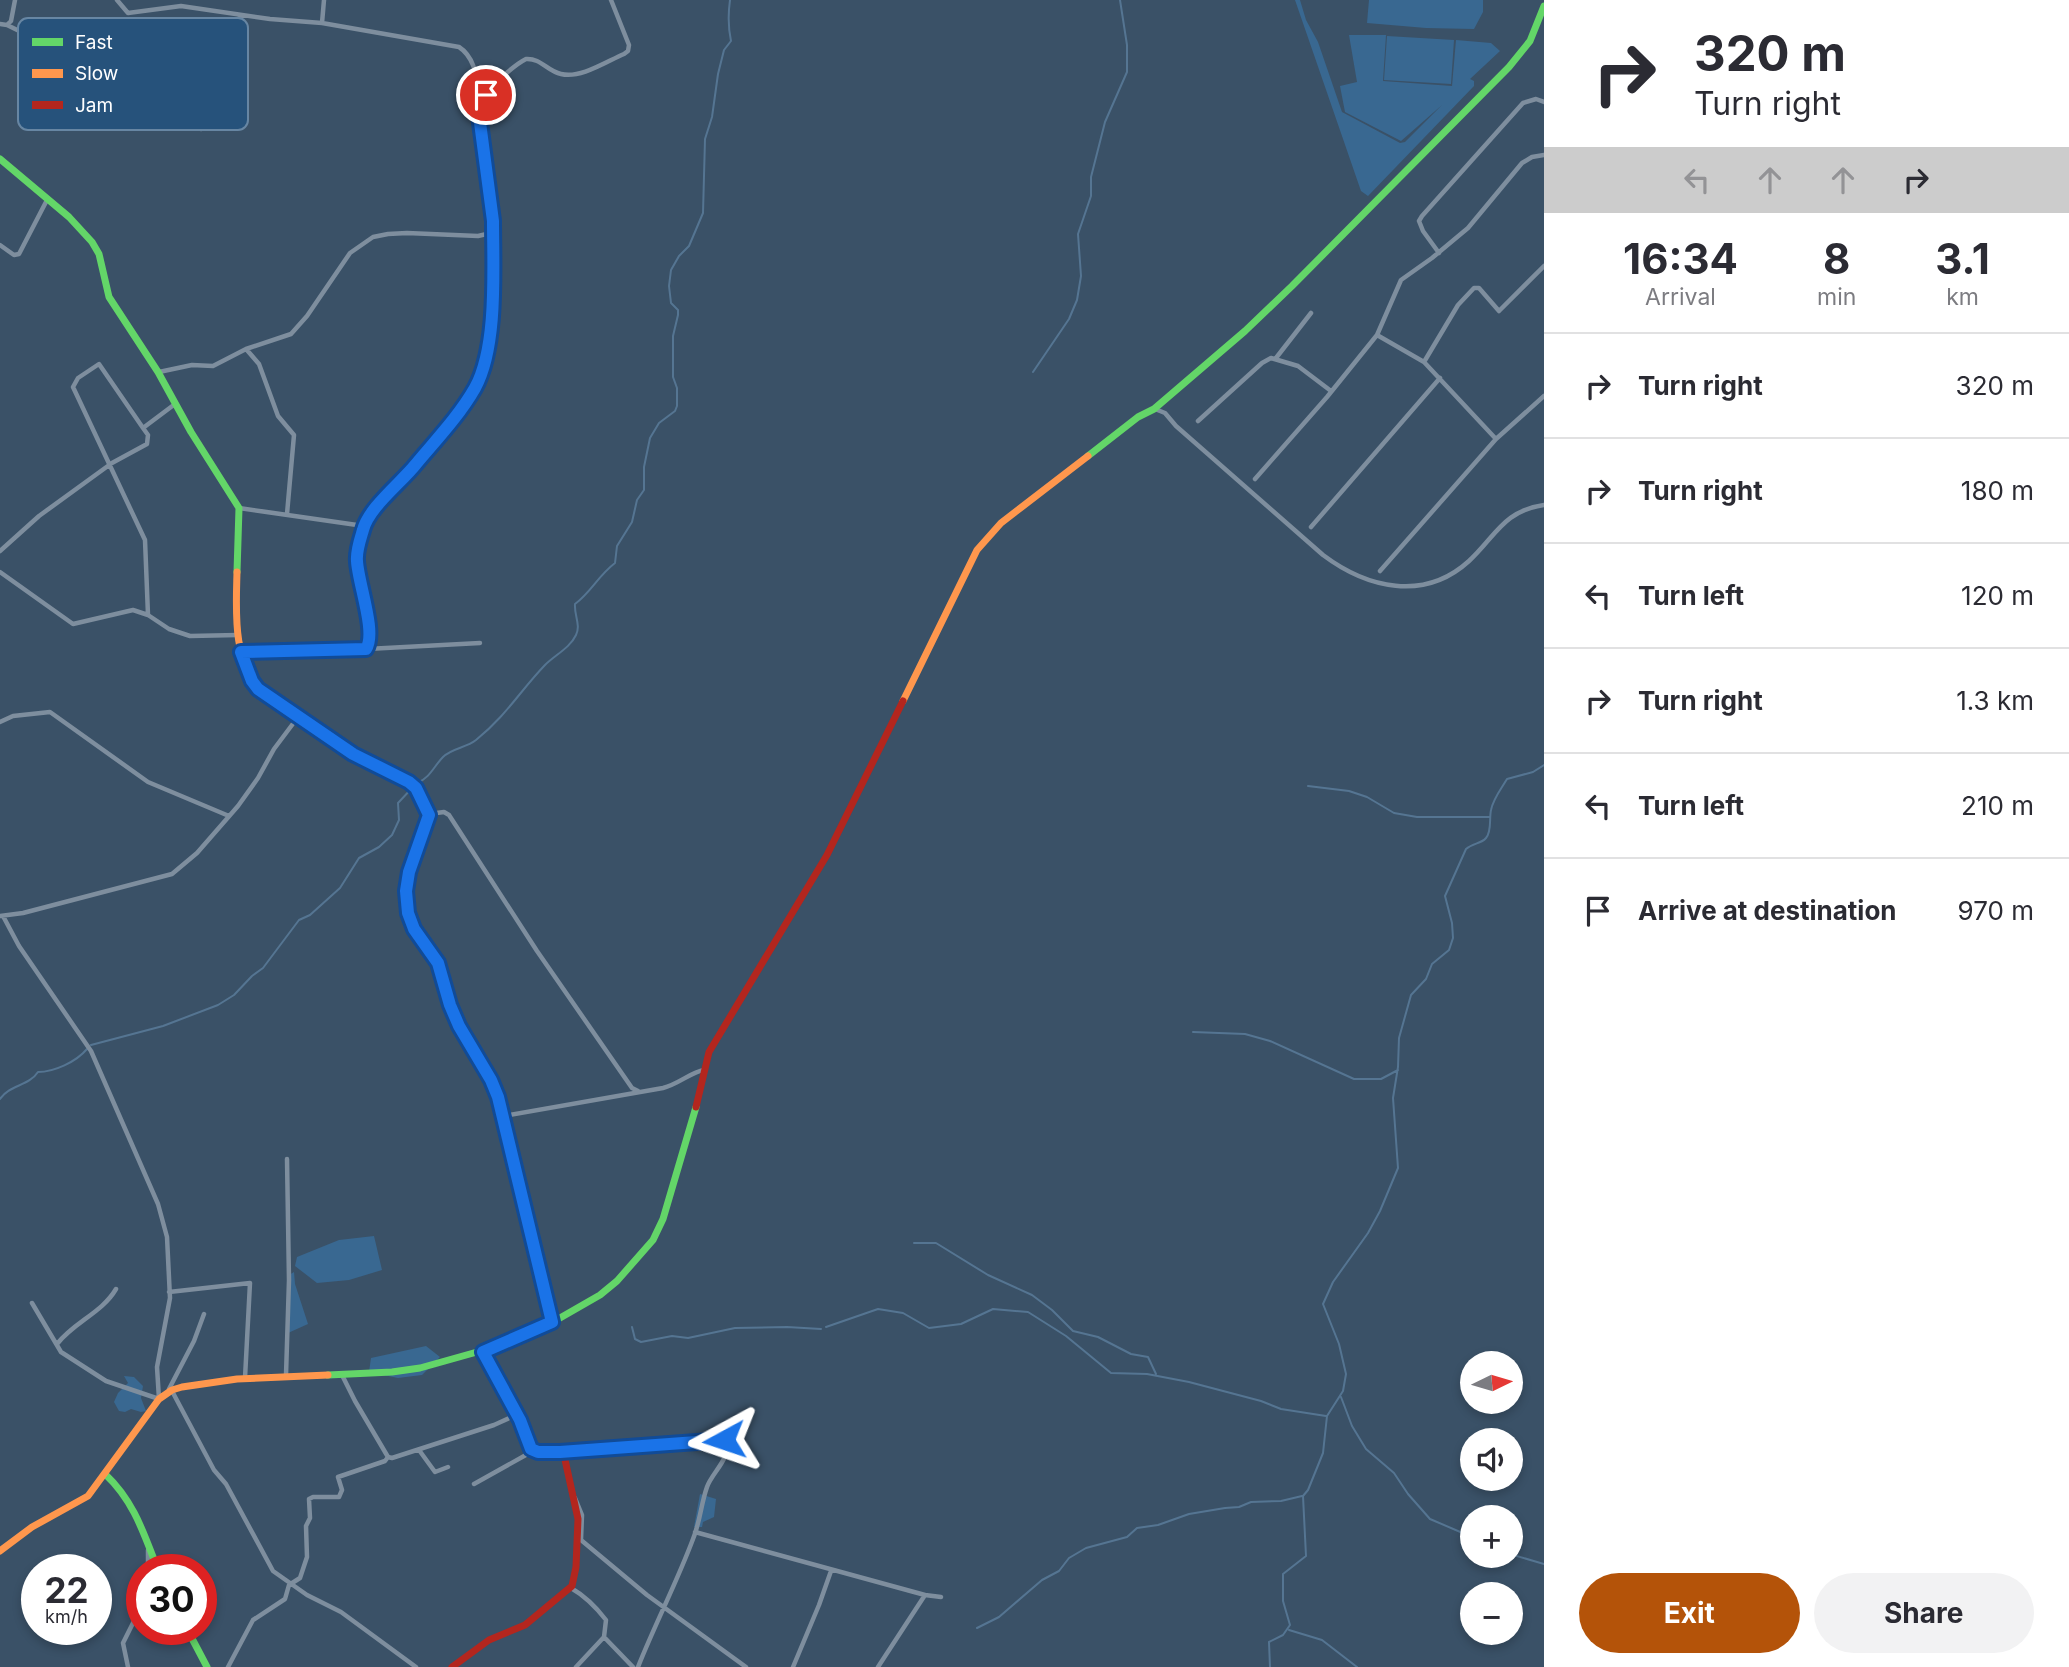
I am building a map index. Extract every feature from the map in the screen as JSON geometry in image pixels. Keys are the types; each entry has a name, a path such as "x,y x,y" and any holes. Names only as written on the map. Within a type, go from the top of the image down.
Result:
{"street":[{"path":"7,25 11,21 15,0"},
{"path":"117,0 128,13 176,6 322,23 459,47 472,62 481,100 479,115 493,221 493,288 486,355 480,377 456,416 364,526 356,559 370,638 376,649"},
{"path":"322,23 324,0"},
{"path":"481,100 526,59 535,60 555,72 570,74 624,54 629,43 611,0"},
{"path":"0,1551 32,1527 84,1499 159,1399 169,1392 193,1384 245,1378 412,1370 483,1352 552,1322 612,1286 653,1240 663,1219 699,1098 709,1052 827,855 977,550 1001,523 1138,417 1154,409 1245,331 1292,286 1509,67 1530,41 1544,6"},
{"path":"0,24 18,30"},
{"path":"1439,253 1421,227 1419,221 1422,215 1523,103 1536,99 1544,102"},
{"path":"1255,479 1377,335 1401,280 1468,228 1522,163 1532,157 1544,155"},
{"path":"0,159 93,242 102,264 109,297 158,372 239,508 236,603 238,635 241,652 254,685 367,762 414,786 429,814 409,872 406,891 408,913 414,929 438,963 450,1005 468,1044 491,1080 503,1116 552,1322"},
{"path":"0,245 14,255 19,254 47,200"},
{"path":"158,372 197,365 213,366 246,349 291,334 307,316 350,253 373,237 388,234 482,236 491,233"},
{"path":"1424,362 1458,305 1474,288 1479,288 1499,311 1544,266"},
{"path":"1198,421 1262,363 1276,358 1311,313"},
{"path":"1377,335 1424,362 1496,439"},
{"path":"246,349 259,364 278,416 294,435 287,514"},
{"path":"1276,358 1298,366 1331,391"},
{"path":"0,551 39,516 110,464 147,444 148,435 99,364 75,382 73,387 110,464 145,540 148,615"},
{"path":"1311,527 1440,378"},
{"path":"1380,571 1496,439 1544,396"},
{"path":"143,428 175,404"},
{"path":"1154,409 1165,413 1176,426 1322,555 1353,575 1372,582 1413,586 1432,583 1451,575 1470,560 1508,518 1544,505"},
{"path":"239,508 364,526"},
{"path":"0,572 73,624 130,610 148,615 169,629 190,636 238,635"},
{"path":"366,649 370,638"},
{"path":"241,652 480,643"},
{"path":"0,722 13,716 50,712 148,782 229,816"},
{"path":"159,1399 158,1367 169,1292 167,1237 160,1212 95,1059 1,916 165,878 180,869 251,789 274,748 298,717"},
{"path":"429,814 444,812 449,816 537,951 632,1088 638,1091"},
{"path":"503,1116 671,1086 698,1070 704,1070"},
{"path":"286,1375 289,1280 287,1159"},
{"path":"169,1292 250,1283 245,1378"},
{"path":"57,1344 67,1331 104,1306 116,1289"},
{"path":"32,1303 61,1352 106,1381 159,1399"},
{"path":"169,1392 204,1314"},
{"path":"483,1352 533,1451"},
{"path":"341,1372 388,1457"},
{"path":"169,1392 214,1470 226,1484 273,1571 315,1600 341,1612 416,1667"},
{"path":"228,1667 253,1620 285,1599 291,1583 300,1578 307,1557 309,1499 339,1497 341,1490 338,1477 385,1461 388,1457 419,1450 516,1415"},
{"path":"474,1484 533,1451 560,1452 724,1440 727,1452 712,1474 695,1532 636,1667 604,1637"},
{"path":"419,1450 435,1472 448,1467"},
{"path":"452,1667 489,1640 525,1625 571,1588 576,1567 578,1519 566,1461 560,1452"},
{"path":"105,1474 118,1485 135,1508 152,1554"},
{"path":"575,1498 582,1514 581,1540 663,1607 746,1667"},
{"path":"695,1532 925,1595 941,1597"},
{"path":"149,1546 149,1554"},
{"path":"793,1667 831,1570"},
{"path":"571,1588 588,1600 606,1620 604,1637 576,1667"},
{"path":"878,1667 925,1595"},
{"path":"126,1637 123,1643 128,1667"},
{"path":"195,1645 207,1667"}],"shaded area":[{"path":"1295,0 1300,0 1306,20 1318,42 1342,112 1400,143 1405,142 1442,105 1401,141 1345,112 1340,86 1357,82 1349,35 1386,35 1383,81 1452,86 1456,40 1491,43 1500,51 1470,79 1474,81 1474,86 1368,196 1361,191"},
{"path":"1369,0 1483,0 1483,12 1474,29 1367,23"},
{"path":"1387,36 1454,40 1451,84 1384,80"},
{"path":"374,1236 382,1270 349,1280 317,1283 295,1266 297,1257 339,1240"},
{"path":"294,1272 295,1284 308,1324 288,1333 289,1275"},
{"path":"426,1346 440,1357 422,1375 398,1378 369,1372 371,1358"},
{"path":"124,1376 134,1377 143,1386 141,1398 146,1411 119,1411 114,1402 118,1393 128,1383"},
{"path":"700,1494 716,1499 714,1517 703,1522 702,1527 694,1527"}],"waterway":[{"path":"417,783 429,775 447,754 472,743 487,731 545,665 570,644 578,624 575,604 615,563 617,546 632,522 637,500 644,490 644,467 650,438 659,423 675,411 677,406 677,388 673,377 673,336 678,310 671,303 671,270 689,246 703,213 705,139 712,117 724,50 731,41 730,0"},
{"path":"1033,372 1069,319 1077,300 1081,276 1078,234 1091,196 1091,177 1105,122 1127,72 1127,45 1120,0"},
{"path":"1270,1667 1269,1642 1283,1635 1290,1625 1283,1601 1283,1574 1306,1556 1303,1496 1323,1453 1327,1416 1343,1391 1346,1374 1339,1344 1323,1304 1333,1282 1368,1233 1398,1168 1393,1098 1399,1038 1411,995 1426,979 1432,964 1449,950 1453,938 1452,923 1445,896 1466,849 1488,835 1491,810 1507,779 1533,772 1544,765"},
{"path":"1308,786 1349,791 1367,797 1394,813 1417,817 1489,817"},
{"path":"91,1045 163,1026 218,1005 234,995 263,968 299,920 310,915 340,888 359,858 379,847 392,835 399,820 398,803 413,787"},
{"path":"1193,1032 1245,1034 1270,1041 1354,1079 1381,1079 1398,1070"},
{"path":"0,1099 38,1072 64,1065 87,1049"},
{"path":"914,1243 936,1243 988,1275 1032,1295 1073,1331 1098,1337 1131,1354 1148,1357 1156,1374"},
{"path":"826,1327 878,1309 903,1313 929,1328 961,1324 993,1309 1028,1312 1066,1336 1111,1373 1147,1374 1189,1382 1281,1409 1326,1416"},
{"path":"632,1327 635,1339 641,1342 672,1336 688,1338 735,1328 821,1329"},
{"path":"1341,1397 1352,1426 1366,1449 1394,1473 1430,1519 1460,1532"},
{"path":"977,1628 999,1617 1042,1580 1059,1571 1069,1558 1086,1548 1127,1537 1137,1528 1158,1525 1189,1514 1302,1496"},
{"path":"1523,1558 1544,1564"},
{"path":"1289,1630 1322,1640 1357,1667"}],"traffic: fast":[{"path":"1088,456 1138,417 1154,409 1245,331 1292,286 1509,67 1530,41 1544,6"},
{"path":"0,159 69,217 92,242 99,254 109,297 158,372 191,432 239,508 237,572"},
{"path":"381,768 416,788 429,815 409,872 406,891 408,913 414,929 438,963 459,1026 491,1080 522,1197"},
{"path":"328,1375 420,1368 502,1345 553,1322 600,1295 617,1281 653,1240 663,1219 696,1107"},
{"path":"105,1474 124,1495 152,1554"},
{"path":"195,1645 207,1667"}],"traffic: slow":[{"path":"903,701 977,550 1001,523 1088,456"},
{"path":"237,572 238,636 246,666 253,680 263,692 353,754 381,768"},
{"path":"483,1352 520,1420 531,1449 547,1453"},
{"path":"0,1551 32,1527 88,1496 159,1399 172,1390 237,1379 328,1375"}],"traffic: jam":[{"path":"696,1107 709,1052 827,855 903,701"},
{"path":"522,1197 553,1322"},
{"path":"452,1667 489,1640 525,1625 572,1586 576,1567 578,1519 564,1455 547,1453"}],"route":[{"path":"486,95 481,100 479,115 493,221 493,288 485,362 474,389 456,416 364,526 356,559 369,622 369,645 366,649 241,652 252,681 258,689 353,754 409,782 416,788 429,815 409,872 406,891 408,913 414,929 438,963 444,977 447,997 459,1026 498,1097 552,1322 483,1352 520,1420 531,1449 546,1453 724,1440"}]}
